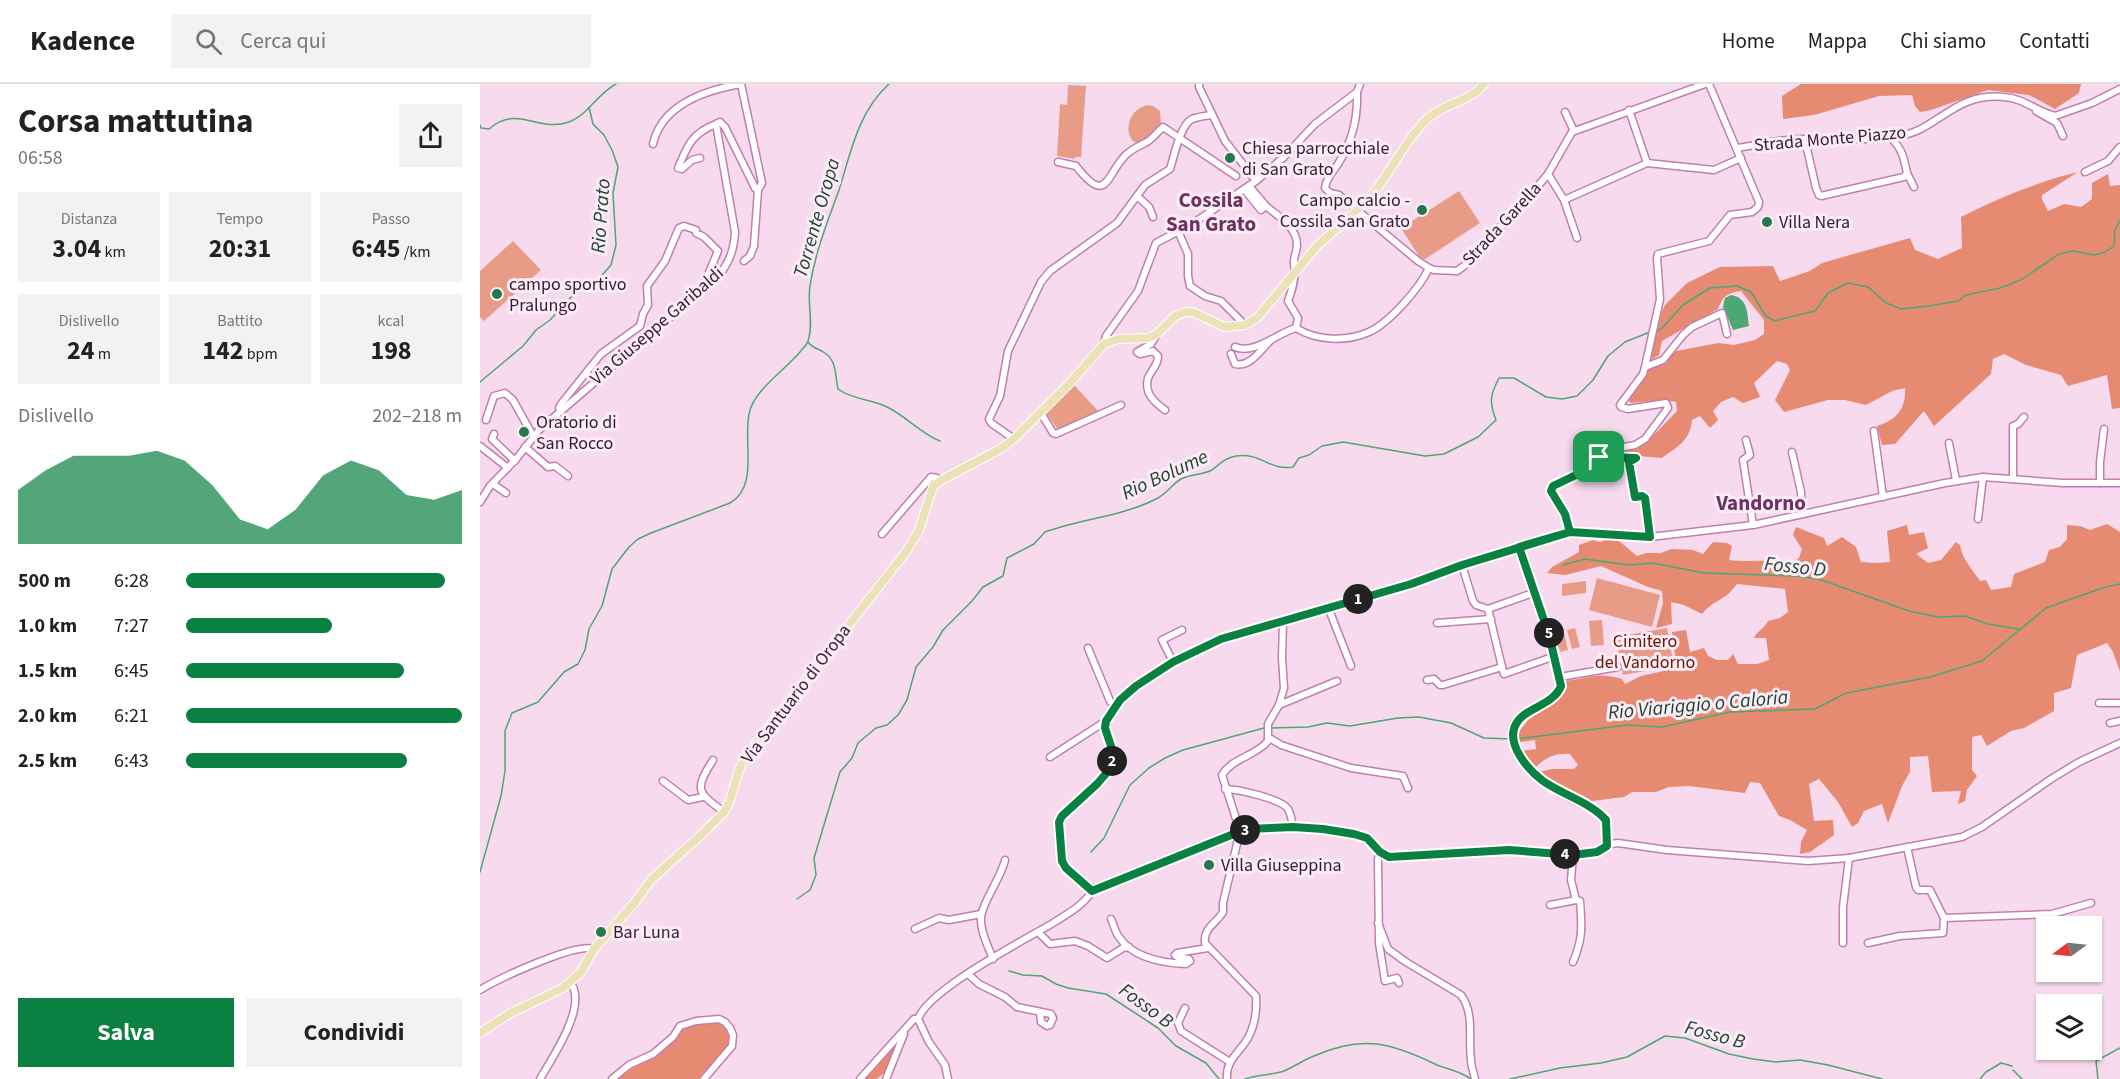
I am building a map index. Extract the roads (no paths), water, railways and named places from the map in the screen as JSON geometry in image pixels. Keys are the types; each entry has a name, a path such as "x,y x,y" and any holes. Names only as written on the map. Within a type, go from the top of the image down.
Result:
{"main road":[{"path":"940,481 1014,439 1070,383 1104,344 1118,339 1149,338 1175,316 1186,312 1193,312 1224,327 1245,325 1257,318 1317,246 1353,214 1384,180 1412,136 1427,120 1485,84"},
{"name":"Via Santuario di Oropa","path":"480,1033 509,1014 570,982 581,972 594,949 651,880 724,812 745,757 906,552 919,530 933,487 940,481"}],"street":[{"path":"653,144 661,122 686,102 704,94 741,84 762,183 758,190 754,246 750,256 744,261"},
{"path":"1199,84 1211,115 1225,141 1256,181"},
{"path":"1276,336 1255,358 1241,365 1235,364 1233,350 1248,348 1276,336 1296,328 1314,337 1328,339 1366,333 1377,328 1402,306 1425,277 1429,268 1339,195 1330,193 1325,188 1330,175 1340,162 1357,117 1357,92 1360,84"},
{"path":"1565,112 1574,131 1707,84 1759,202 1758,207 1752,212 1730,215 1709,241 1658,254 1660,299 1645,367 1643,374 1623,399 1621,407 1628,409 1666,404 1668,408 1641,442 1614,449 1599,457 1576,475 1553,486 1551,491 1565,514 1570,532"},
{"name":"Strada Monte Piazzo","path":"1737,148 1805,140 1890,137 1912,132 1954,107 1978,97 2004,97 2021,100 2055,116 2092,103 2120,89"},
{"path":"1104,344 1106,336 1138,291 1156,243 1192,224 1256,181 1284,157 1315,124 1357,92"},
{"name":"Strada Monte Piazzo","path":"2021,100 2057,123 2062,136"},
{"path":"1629,110 1647,163"},
{"path":"1014,439 991,423 989,419 1000,396 1008,351 1041,282 1050,271 1118,223 1145,184 1170,169 1179,138 1188,122 1211,115"},
{"path":"700,158 692,160 682,169 678,168 690,140 699,132 720,122 725,127 751,181 758,190"},
{"name":"Via Giuseppe Garibaldi","path":"480,502 533,436 706,286 728,263 735,243 735,232 716,124"},
{"path":"1058,162 1076,166 1087,180 1102,185 1112,177 1118,164 1128,153 1147,143 1163,127 1236,176"},
{"name":"Strada Garella","path":"1429,268 1457,271 1464,266 1548,174 1569,135 1574,131"},
{"path":"1890,137 1900,146 1907,173 1914,187"},
{"path":"1805,140 1816,188 1821,196 1904,177 1907,173"},
{"path":"2085,172 2108,160 2120,147"},
{"path":"1564,200 1647,163 1714,170 1741,158"},
{"path":"1548,174 1564,200 1577,238"},
{"path":"1246,187 1261,210 1266,206 1295,233 1297,246 1294,263 1296,269 1288,301 1298,318 1296,328"},
{"path":"1137,196 1149,207 1154,217"},
{"path":"561,411 559,408 561,404 601,354 640,326 648,305 647,286 664,261 679,228 684,226 696,230 718,251 705,282 706,286"},
{"path":"1178,231 1188,254 1190,286 1204,296 1221,301 1245,325"},
{"path":"1645,367 1663,360 1683,334 1692,327 1722,314 1727,334"},
{"path":"1157,333 1151,344 1137,352 1140,354 1153,351 1158,356 1156,365 1149,376 1148,389 1154,402 1165,410"},
{"path":"486,420 494,396 505,393 513,400 533,436"},
{"path":"1041,413 1053,433 1056,434 1121,405"},
{"path":"2013,479 2013,426 2024,417"},
{"path":"2100,483 2104,429"},
{"path":"1874,431 1883,497"},
{"path":"494,434 492,439 515,461"},
{"path":"1746,440 1750,455 1743,460 1753,525"},
{"path":"1949,443 1956,480"},
{"path":"480,446 508,468"},
{"path":"525,447 548,467 555,466 568,476"},
{"path":"1792,452 1801,492 1802,514"},
{"path":"1599,457 1636,458 1629,462 1635,497 1645,498 1650,537"},
{"path":"882,534 931,477 940,481"},
{"path":"1978,519 1983,477"},
{"path":"1050,757 1106,721 1120,700 1136,686 1173,662 1221,639 1411,584 1462,565 1570,532 1650,537 1753,525 1956,480 1983,477 2063,483 2120,483"},
{"path":"493,484 506,493"},
{"path":"1519,547 1549,635 1561,686 1559,691 1517,721 1512,735 1513,743 1521,758 1542,781 1602,815 1607,825 1607,846"},
{"path":"1462,565 1476,605 1488,609 1533,592"},
{"path":"1328,607 1351,666"},
{"path":"1488,609 1504,674 1555,656"},
{"path":"1437,623 1491,619"},
{"path":"1227,1079 1227,1065 1248,1037 1256,1018 1256,996 1208,948 1204,936 1208,928 1223,912 1223,903 1240,831 1222,779 1224,771 1266,744 1268,731 1280,705 1285,682 1282,658 1283,621"},
{"path":"1173,662 1162,640 1182,630"},
{"path":"1088,648 1110,701 1115,707"},
{"path":"1427,680 1434,679 1443,685 1502,667"},
{"path":"1560,677 1618,667"},
{"path":"1280,705 1337,681"},
{"path":"2099,703 2120,704"},
{"path":"1092,891 1066,868 1062,861 1059,822 1062,816 1109,770 1113,752 1106,734 1106,721"},
{"path":"2110,723 2120,721"},
{"path":"1268,731 1281,745 1351,768 1403,776 1408,788"},
{"path":"860,1079 914,1019 918,1019 924,1007 936,996 1083,903 1092,891 1240,831 1293,827 1354,834 1367,838 1380,852 1389,857 1509,850 1573,855 1597,852 1618,843 1667,850 1808,861 1849,858 1962,837 1972,833 2051,778 2120,743"},
{"path":"712,760 701,784 703,796 724,812"},
{"path":"663,781 688,800 703,796"},
{"path":"1225,789 1237,789 1284,804 1290,813 1293,827"},
{"path":"1868,943 1900,936 1943,933 1944,918 1931,892 1918,890 1916,887 1906,847"},
{"path":"1380,852 1378,859 1379,944 1385,981 1397,978 1399,983"},
{"path":"1573,855 1572,880 1576,900"},
{"path":"1843,943 1843,907 1849,858"},
{"path":"993,959 983,932 981,914 998,882 1005,860"},
{"path":"1550,904 1580,901 1581,944 1573,962"},
{"path":"1944,918 2052,914 2091,903"},
{"path":"915,929 939,918 949,920 981,914"},
{"path":"1111,920 1119,938 1129,947 1140,955 1158,961 1186,964 1190,961 1189,959 1177,957 1175,955 1177,953 1208,948"},
{"path":"1378,923 1388,949 1461,995 1467,1002 1471,1061 1475,1078"},
{"path":"1038,932 1050,944 1075,941 1107,958 1129,947"},
{"path":"480,990 560,954 588,946 594,949"},
{"path":"968,974 979,984 1005,997 1017,1007 1040,1012"},
{"path":"540,1079 568,1027 576,997 576,992 570,982"},
{"path":"1185,1008 1178,1023 1181,1030 1230,1062"},
{"path":"612,1079 629,1065 654,1054 673,1037 680,1026 696,1020 719,1019 730,1028 733,1035 732,1046 704,1079"},
{"path":"918,1019 929,1042 945,1065 948,1079"},
{"path":"886,1079 906,1030"}],"waterway":[{"path":"480,125 481,128 489,129 509,119 548,124 569,122 576,119 616,84"},
{"name":"Torrente Oropa","path":"480,872 501,796 505,771 505,731 512,713 538,702 564,672 578,664 585,650 589,629 602,606 612,569 629,547 638,539 651,533 730,503 739,495 744,486 748,463 749,414 752,405 763,389 794,359 807,342 810,334 810,286 822,237 857,133 870,107 889,84"},
{"name":"Rio Prato","path":"480,382 523,346 536,330 550,320 573,295 596,282 611,265 616,245 613,193 618,167 604,135 593,124 589,107"},
{"name":"Rio Bolume","path":"1655,331 1661,329 1683,305 1710,288 1737,286 1751,292 1766,316 1774,321 1815,311 1828,293 1848,283 1868,287 1886,303 1901,309 1958,301 1966,295 2000,288 2021,280 2059,254 2073,251 2094,255 2105,252 2114,246 2115,230 2120,220"},
{"name":"Rio Bolume","path":"797,899 810,890 816,875 814,858 840,772 852,758 858,743 876,728 887,725 898,715 907,700 916,667 933,647 943,630 983,587 1003,576 1007,558 1034,544 1045,532 1143,505 1160,497 1181,479 1208,472 1236,456 1244,455 1285,468 1293,467 1299,458 1309,455 1322,446 1343,442 1425,456 1444,454 1478,437 1496,420 1492,399 1499,378 1514,378 1546,397 1562,399 1577,396 1593,380 1608,356 1625,342 1650,332"},
{"path":"808,342 832,360 838,389 887,407 940,441"},
{"name":"Fosso D","path":"1563,565 1585,559 1629,565 1653,563 1704,573 1819,579 1909,611 1938,617 1965,616 1988,624 2019,629"},
{"name":"Rio Viariggio o Caloria","path":"1516,739 1627,725 1662,727 1730,712 1815,709 1846,693 1930,677 1982,661 2046,608 2120,584"},
{"name":"Rio Viariggio o Caloria","path":"1269,728 1308,727 1327,723 1350,726 1419,717 1451,723 1484,738 1511,739"},
{"name":"Rio Viariggio o Caloria","path":"1091,852 1104,838 1130,785 1149,768 1183,750 1264,728"},
{"name":"Fosso B","path":"1009,971 1023,975 1042,976 1068,988 1106,994 1158,1028 1176,1046 1206,1063 1219,1079"},
{"name":"Fosso B","path":"1510,1079 1627,1057 1665,1036 1685,1038 1729,1054 1753,1059 1776,1062 1800,1060 1882,1079"},
{"name":"Fosso B","path":"1245,1079 1281,1072 1332,1049 1363,1043 1406,1051 1471,1079"},
{"path":"2098,1079 2096,1061 2120,1048"},
{"name":"Fosso B","path":"1980,1079 1986,1072 2001,1063 2012,1066"},
{"name":"Fosso B","path":"2013,1070 2022,1079"}],"place":[{"name":"Chiesa parrocchiale di San Grato","path":"1230,158"},
{"name":"Campo calcio - Cossila San Grato","path":"1422,210"},
{"name":"Villa Nera","path":"1767,222"},
{"name":"campo sportivo Pralungo","path":"497,294"},
{"name":"Oratorio di San Rocco","path":"524,432"},
{"name":"Villa Giuseppina","path":"1209,865"},
{"name":"Bar Luna","path":"601,932"}],"district":[{"name":"Cossila San Grato","path":"1211,212"},
{"name":"Vandorno","path":"1761,503"}],"park label":[{"name":"Cimitero del Vandorno","path":"1645,651"}]}
